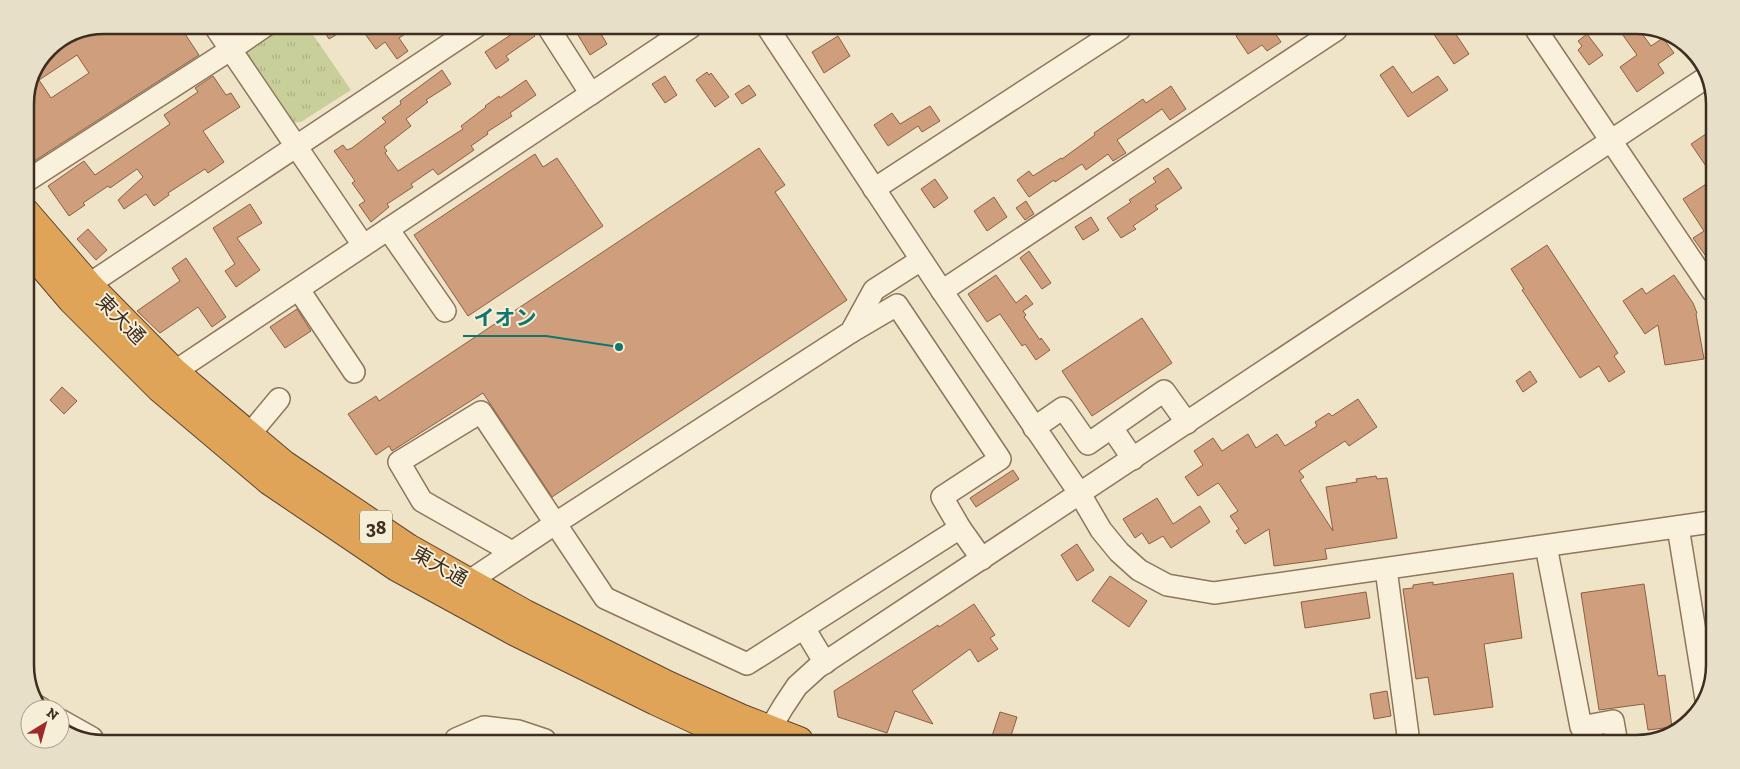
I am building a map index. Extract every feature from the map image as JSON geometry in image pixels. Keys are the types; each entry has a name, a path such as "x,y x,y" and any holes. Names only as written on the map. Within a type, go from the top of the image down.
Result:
{"highway":[{"name":"東大通","path":"34,225 80,293"},
{"name":"東大通","path":"34,253 80,293 270,481 397,567 705,734"},
{"name":"東大通","path":"167,380 249,435 283,464 408,548 525,614 766,735"}],"street":[{"path":"220,34 363,245"},
{"path":"34,176 253,34"},
{"path":"80,293 465,34"},
{"path":"553,34 592,94"},
{"path":"167,380 363,245 681,34"},
{"path":"772,34 921,260 1080,494 1101,530 1119,552 1139,570 1167,585 1214,593 1706,523"},
{"path":"874,189 1112,34"},
{"path":"942,291 1330,34"},
{"path":"1544,34 1611,141 1706,282"},
{"path":"766,735 797,686 825,662 1703,80"},
{"path":"388,229 445,311"},
{"path":"851,332 874,290 921,260"},
{"path":"299,290 354,372"},
{"path":"468,582 851,332 897,305 1000,458 942,497 960,528 982,559"},
{"path":"1034,428 1063,408 1088,444 1164,391 1187,423"},
{"path":"249,435 279,399"},
{"path":"512,552 422,501 399,462 481,412 605,598 747,664 960,528"},
{"path":"1112,428 1133,459"},
{"path":"1678,527 1704,684"},
{"path":"1546,546 1581,727 1613,721 1615,735"},
{"path":"1386,569 1408,735"},
{"path":"804,628 825,662"},
{"path":"465,735 484,727 518,731 530,735"}],"green space":[{"path":"267,34 312,34 351,90 301,122 290,123 245,56 248,46"}],"building":[{"path":"185,34 199,55 34,161 35,90 39,77 54,54 77,39 90,35","holes":["77,55 89,73 51,98 39,80"]},
{"path":"326,34 337,34 329,39"},
{"path":"365,34 405,34 399,38 408,51 397,59 385,42 376,49"},
{"path":"512,34 533,34 535,36 506,56 509,60 496,69 485,52"},
{"path":"601,34 607,44 590,55 578,35"},
{"path":"1239,34 1276,34 1281,42 1267,51 1262,45 1248,54 1236,36"},
{"path":"1434,34 1456,34 1469,54 1454,64"},
{"path":"1587,34 1603,55 1589,65 1578,50 1582,46 1578,41"},
{"path":"1622,34 1643,34 1651,46 1663,39 1674,53 1658,64 1664,73 1637,92 1620,67 1637,55"},
{"path":"838,36 850,56 824,73 812,52"},
{"path":"1393,66 1412,93 1438,76 1448,90 1408,117 1380,75"},
{"path":"442,70 451,84 426,100 428,102 406,119 411,126 384,147 387,151 385,153 398,171 463,129 461,126 485,106 526,80 536,95 510,113 512,116 487,132 488,134 471,146 474,150 438,175 433,169 411,184 413,187 387,204 389,207 371,222 359,205 365,201 352,183 355,181 334,151 343,145 347,150 352,148 386,122 382,118 401,104 400,101"},
{"path":"707,72 709,75 711,73 729,97 715,107 696,80"},
{"path":"213,76 226,95 231,93 240,107 203,131 224,162 208,173 205,169 168,193 169,195 154,206 146,194 124,209 118,200 143,177 137,169 110,188 108,186 83,203 85,205 69,216 48,186 84,161 95,175 170,124 164,115 198,92 195,88"},
{"path":"665,76 677,95 665,103 652,84"},
{"path":"749,85 756,95 742,104 735,94"},
{"path":"1171,86 1186,109 1170,120 1162,109 1117,140 1126,153 1113,161 1108,154 1086,170 1082,164 1029,197 1017,180 1029,171 1033,176 1062,159 1095,135 1094,133 1143,99 1146,103"},
{"path":"930,106 940,121 922,132 918,126 888,146 874,125 892,113 900,124"},
{"path":"1706,134 1706,166 1691,144"},
{"path":"759,148 785,185 775,192 847,300 552,497 483,393 392,451 389,446 376,455 348,414 376,396 379,401"},
{"path":"535,154 543,167 557,158 603,226 468,316 414,235"},
{"path":"1168,168 1182,188 1155,206 1158,209 1133,226 1136,229 1121,238 1107,218 1156,182 1153,178"},
{"path":"935,179 948,198 934,208 921,189"},
{"path":"1706,184 1706,256 1693,238 1704,231 1683,199"},
{"path":"994,197 1007,217 987,231 974,211"},
{"path":"1026,201 1034,214 1025,220 1016,208"},
{"path":"250,204 262,223 237,238 260,270 236,287 225,271 235,264 213,228"},
{"path":"1091,217 1099,230 1083,240 1075,227"},
{"path":"88,229 107,250 96,260 77,239"},
{"path":"1547,245 1618,353 1614,356 1625,372 1609,382 1599,366 1580,378 1522,290 1524,289 1511,269"},
{"path":"1029,251 1051,283 1042,289 1020,258"},
{"path":"186,258 226,317 212,327 198,307 160,333 137,311 180,281 172,268"},
{"path":"996,275 1016,303 1026,295 1033,304 1023,311 1026,315 1024,317 1040,340 1041,338 1050,350 1036,360 1025,344 1022,346 1000,314 987,322 968,294"},
{"path":"1674,275 1693,303 1697,313 1704,359 1665,365 1658,325 1645,334 1623,301 1642,288 1646,294"},
{"path":"297,309 311,331 285,348 270,327"},
{"path":"1142,318 1172,363 1092,416 1062,371"},
{"path":"1530,371 1537,382 1523,392 1516,381"},
{"path":"62,387 77,401 64,414 50,400"},
{"path":"1358,399 1377,427 1349,446 1345,441 1299,471 1304,477 1300,480 1333,531 1326,487 1357,482 1356,479 1376,476 1377,479 1387,478 1397,538 1325,549 1327,559 1274,566 1269,529 1245,544 1236,531 1239,529 1230,516 1238,511 1220,485 1218,483 1198,496 1185,477 1203,465 1194,451 1213,438 1222,451 1248,434 1256,448 1277,434 1285,446 1317,426 1315,422 1329,413 1332,416"},
{"path":"1013,470 1019,479 976,507 970,498"},
{"path":"1157,498 1173,524 1200,506 1210,522 1171,548 1163,536 1149,544 1142,533 1135,538 1123,519"},
{"path":"1077,544 1094,570 1077,581 1061,555"},
{"path":"1513,573 1522,638 1484,644 1493,707 1434,715 1428,677 1416,679 1403,589 1413,588 1413,585 1433,582 1433,585"},
{"path":"1110,576 1147,601 1129,627 1092,601"},
{"path":"1644,584 1658,676 1665,675 1672,725 1668,728 1648,730 1644,704 1599,710 1581,593"},
{"path":"1366,592 1370,618 1305,628 1301,602"},
{"path":"974,604 995,635 990,638 998,649 978,662 970,649 912,691 933,724 895,711 887,733 838,717 834,691"},
{"path":"1387,691 1391,716 1374,719 1370,694"},
{"path":"1000,712 1017,717 1011,735 992,735"}],"place":[{"name":"イオン","path":"619,347"}]}
